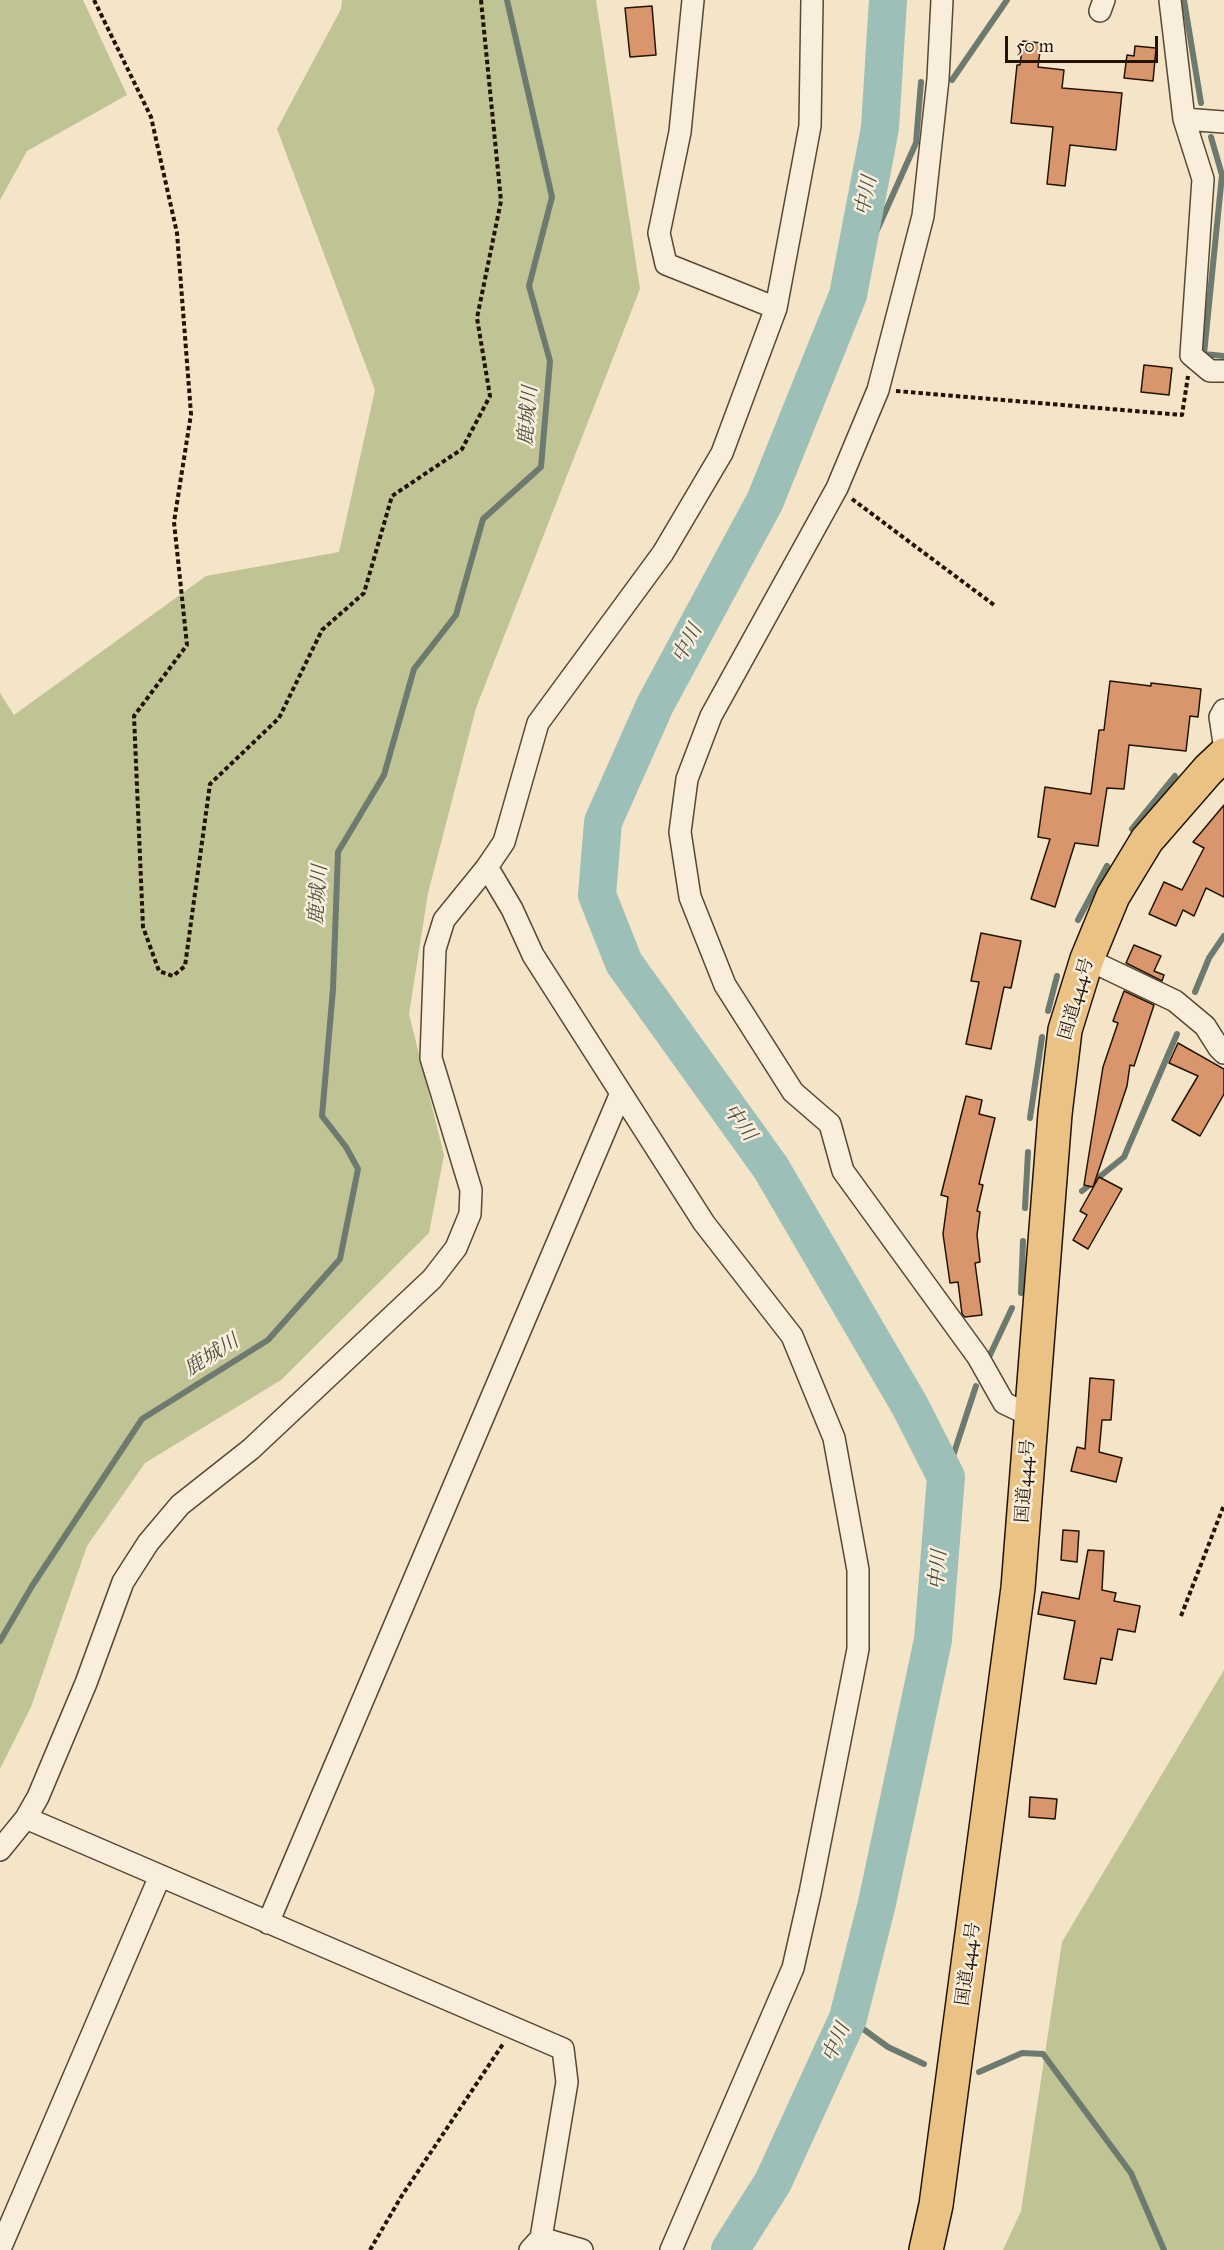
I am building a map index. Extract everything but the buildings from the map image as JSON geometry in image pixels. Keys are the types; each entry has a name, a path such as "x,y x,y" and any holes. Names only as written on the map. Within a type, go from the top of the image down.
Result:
{"highway":[{"name":"国道444号","path":"926,2250 936,2205 1018,1588 1054,1126 1065,1030 1088,959 1113,896 1147,840 1224,755"}],"street":[{"path":"693,0 680,132 659,233 666,264 776,308"},
{"path":"0,1850 26,1818 38,1797 86,1683 123,1582 147,1543 180,1505 251,1449 432,1279 456,1248 470,1214 471,1190 431,1058 435,949 444,920 504,842 538,723 663,553 722,453 776,308 810,126 812,0"},
{"path":"942,0 938,79 923,216 878,390 837,488 711,716 687,779 680,832 690,897 725,985 793,1092 830,1125 843,1171 978,1357 1004,1403 1031,1416"},
{"path":"1170,0 1184,118 1203,179 1191,355 1210,371 1224,371"},
{"path":"1184,118 1224,122"},
{"path":"1224,710 1220,717 1224,743"},
{"path":"487,867 512,909 533,955 704,1223 792,1336 834,1438 858,1570 858,1649 793,1968 671,2250"},
{"path":"1088,959 1174,1001 1205,1026 1224,1053"},
{"path":"268,1923 621,1093"},
{"path":"26,1818 563,2049 567,2082 536,2244 582,2250"},
{"path":"0,2249 160,1876"}],"path":[{"path":"94,0 151,117 177,233 191,414 174,522 187,645 134,716 143,927 159,970 173,976 185,966 210,784 279,718 322,630 364,594 392,496 462,450 490,396 477,318 501,201 481,0"},
{"path":"878,390 1182,415 1191,355"},
{"path":"837,488 994,605"},
{"path":"1181,1616 1224,1505"},
{"path":"370,2250 401,2197 513,2028"}],"green space":[{"path":"0,0 83,0 127,95 27,151 0,200"},
{"path":"342,0 596,0 640,289 476,708 428,893 409,1014 444,1155 429,1233 281,1380 145,1463 87,1546 31,1707 0,1769 0,693 14,715 206,576 339,552 375,390 277,129 341,9"},
{"path":"1224,1670 1224,2250 1003,2250 1021,2211 1062,1942"}],"waterway":[{"name":"鹿城川","path":"0,1641 32,1586 142,1419 268,1340 340,1259 358,1169 346,1147 322,1116 333,989 338,852 384,775 414,669 456,615 483,519 541,467 550,361 529,286 552,197 507,0"},
{"name":"中川","path":"730,2250 773,2182 848,2018 877,1903 933,1640 946,1477 910,1406 771,1168 624,963 597,895 603,822 655,705 765,501 848,295 880,128 888,0"},
{"path":"952,80 1007,0"},
{"path":"1184,0 1201,103"},
{"path":"848,295 916,143 921,82"},
{"path":"1211,137 1222,175 1204,354 1224,356"},
{"path":"1132,829 1175,776"},
{"path":"1078,920 1107,866"},
{"path":"1195,992 1209,958 1224,936"},
{"path":"1048,1011 1057,976"},
{"path":"1082,1191 1124,1157 1177,1034"},
{"path":"1030,1118 1042,1037"},
{"path":"1025,1208 1028,1152"},
{"path":"1021,1293 1023,1241"},
{"path":"989,1357 1012,1308"},
{"path":"946,1477 976,1386"},
{"path":"848,2018 888,2047 924,2064"},
{"path":"979,2072 1022,2053 1043,2054 1131,2173 1164,2250"}]}
